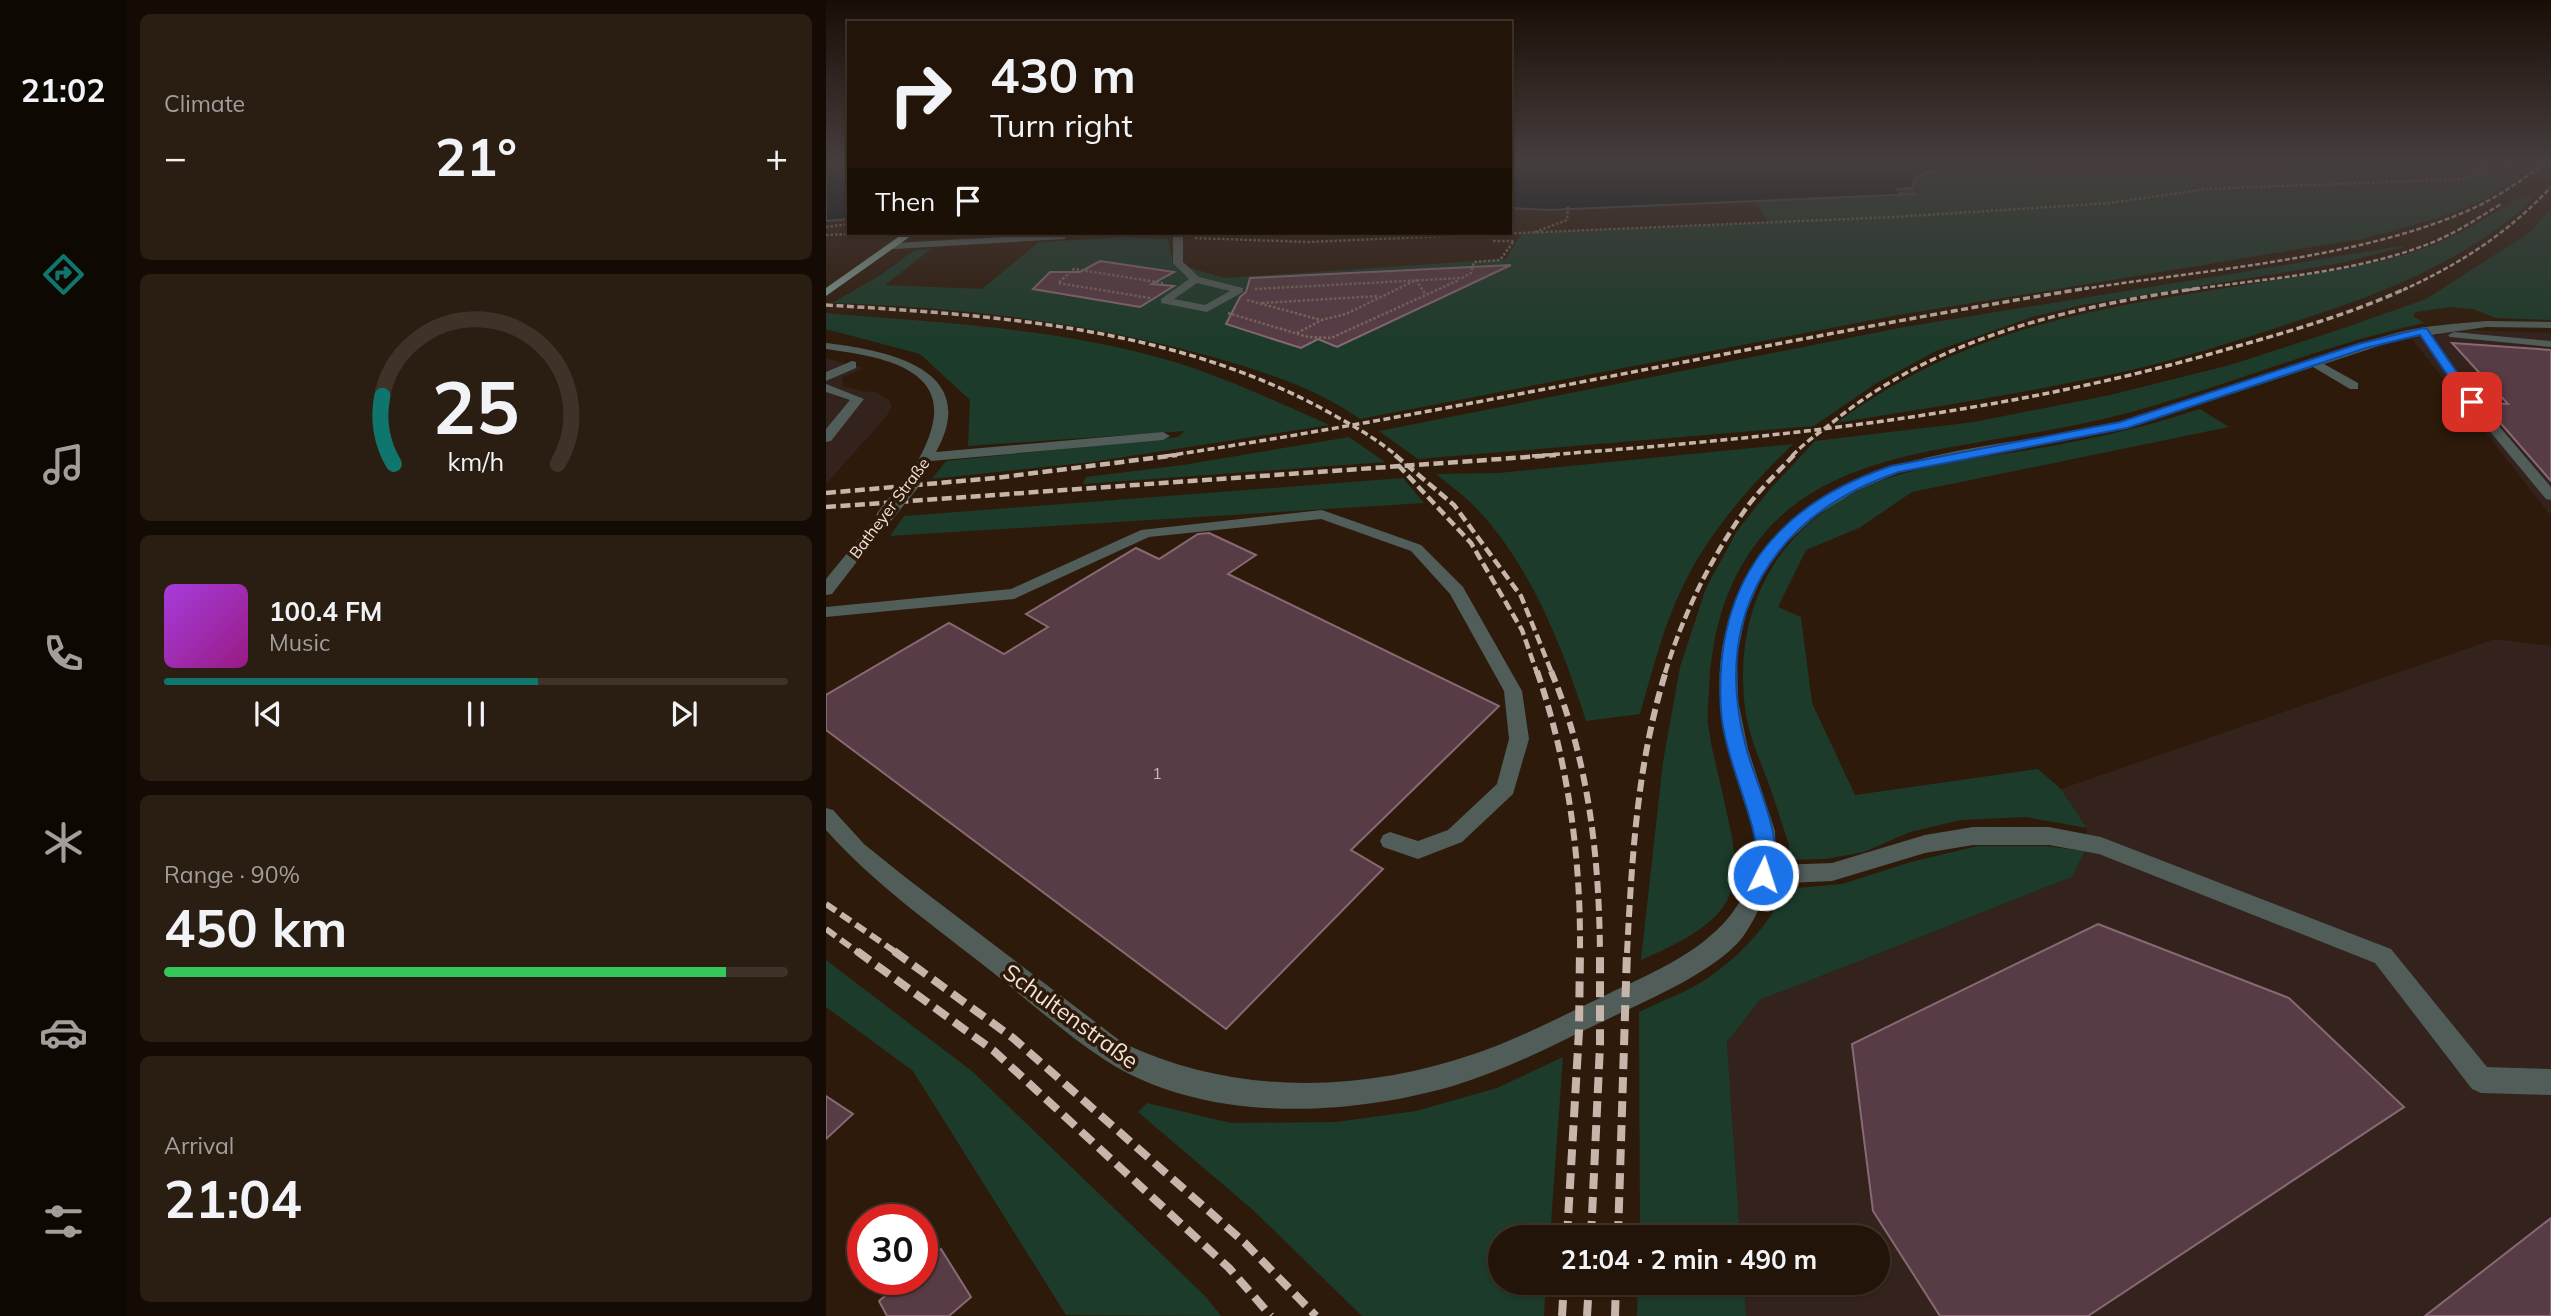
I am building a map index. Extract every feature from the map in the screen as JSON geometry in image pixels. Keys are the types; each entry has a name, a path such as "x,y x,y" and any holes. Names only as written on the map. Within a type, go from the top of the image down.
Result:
{"main road":[{"path":"826,293 908,235"}],"street":[{"path":"894,246 1062,237"},
{"path":"1178,237 1178,263 1195,279 1236,293"},
{"path":"1165,301 1195,279"},
{"path":"1165,301 1207,309 1236,293"},
{"path":"2551,325 2486,324 2423,331 2362,346 2123,425 1896,469 1867,479 1839,492 1815,508 1786,532 1768,554 1744,594 1735,619 1728,664 1730,712 1737,747 1765,837 1766,859 1763,875 1832,873 1925,844 1973,836 2049,836 2101,846 2384,956 2480,1080 2551,1082"},
{"path":"2423,331 2551,344"},
{"path":"2423,331 2472,402 2551,496"},
{"name":"Batheyer Straße","path":"826,338 850,343 856,348"},
{"name":"Batheyer Straße","path":"826,346 856,348 913,366 935,387 940,398 941,426 929,457 914,481 826,590"},
{"path":"2314,363 2354,386"},
{"path":"826,377 852,365"},
{"path":"826,388 858,399 826,438"},
{"path":"929,457 1163,436"},
{"path":"826,612 1014,594 1146,533 1173,530 1322,514 1416,548 1457,591 1513,691 1519,739 1506,788 1455,836 1418,850 1390,841"},
{"name":"Schultenstraße","path":"826,816 857,850 897,884 1114,1052 1154,1073 1200,1085 1251,1093 1308,1096 1364,1091 1413,1083 1499,1057 1643,989 1704,954 1730,936 1763,875"}],"path":[{"path":"1534,233 1561,222"},
{"path":"1512,234 1773,222"},
{"path":"826,227 847,224"},
{"path":"826,235 847,234"},
{"path":"1062,237 1093,235"},
{"path":"1131,235 1284,243 1484,235"},
{"path":"1207,309 1296,334 1331,338 1462,278 1471,273 1474,262 1500,260 1514,240 1492,241"},
{"path":"1165,301 1058,283 1074,269 1185,286"},
{"path":"1236,293 1462,278"},
{"path":"1416,280 1426,295"},
{"path":"1296,334 1321,320 1346,314 1416,280"},
{"path":"1236,293 1258,303 1321,320"},
{"path":"1258,303 1383,296"}],"shaded area":[{"path":"2468,330 2551,333 2551,516 2412,339"},
{"path":"826,358 864,368 842,378 844,386 875,392 889,400 892,406 886,417 826,484"},
{"path":"2495,639 2551,646 2551,1316 1746,1316 1745,1295 1890,1295 1890,1225 1739,1225 1727,1042 1760,1000 2072,877 2085,851 2087,828 2061,789"}],"green space":[{"path":"1759,222 2423,222 2361,239 1893,316 1360,419 1325,398 1288,381 1163,344 1022,318 928,308 832,303 879,276 915,250 931,249 885,285 982,289 1039,242 1124,237 1168,239 1173,263 1225,278 1506,259 1522,233"},
{"path":"2506,222 2451,258 2388,288 2324,312 2205,350 2118,373 2013,394 1836,423 1888,389 1991,340 2096,311 2387,259 2425,248 2475,224"},
{"path":"2539,222 2551,222 2551,320 2496,318 2473,309 2450,307 2416,312 2413,316 2424,323 2320,351 2131,412 1877,464 1818,489 1791,507 1768,529 1742,564 1718,623 1714,644 1708,719 1735,859 1730,894 1724,906 1704,926 1679,942 1641,960 1663,762 1680,667 1706,588 1737,531 1770,489 1815,441 1974,422 2110,395 2230,365 2426,299 2529,233"},
{"path":"2405,247 2336,264 2082,305 2032,317 1936,351 1875,384 1814,426 1418,459 1379,431 1904,327"},
{"path":"826,313 1047,334 1135,351 1217,377 1330,425 1092,462 932,479 946,461 1178,437 1185,431 968,446 970,400 920,354 826,329"},
{"path":"2200,409 2229,427 1912,492 1859,528 1806,550 1778,607 1801,617 1812,703 1855,795 2038,769 2061,789 2087,828 2025,817 1961,820 1910,832 1864,852 1826,859 1790,860 1789,844 1748,726 1743,666 1748,627 1760,591 1778,559 1801,530 1831,506 1865,487 1905,473 1947,463 2093,438"},
{"path":"1349,437 1385,462 1083,484 1086,477 1183,465"},
{"path":"1793,444 1735,506 1697,559 1666,627 1640,714 1586,721 1554,633 1526,576 1490,524 1469,501 1436,474 1499,473"},
{"path":"1403,478 1424,503 890,536 904,516"},
{"path":"1977,846 2045,846 2085,851 2072,877 1760,1000 1727,1042 1739,1225 1640,1225 1639,1012 1683,992 1720,970 1753,939 1786,889 1842,884 1911,862"},
{"path":"826,960 973,1072 1206,1297 1221,1316 1066,1315 913,1071 826,1007"},
{"path":"1563,1057 1551,1225 1488,1225 1488,1295 1545,1295 1544,1316 1362,1316 1253,1210 1138,1112 1147,1103 1231,1123 1336,1122 1416,1111 1497,1088"},
{"path":"1638,1295 1745,1295 1746,1316 1637,1316"}],"building":[{"path":"1100,261 1174,272 1152,284 1174,286 1140,307 1033,289 1050,272 1080,272"},
{"path":"1511,265 1337,347 1318,339 1301,348 1226,324 1240,297 1246,292 1250,278"},
{"path":"2452,343 2551,350 2551,481 2483,403 2508,404"},
{"path":"1209,533 1256,555 1228,574 1499,706 1351,850 1383,869 1226,1029 826,730 826,695 949,623 1004,654 1048,627 1026,614 1136,548 1159,559 1198,534"},
{"path":"2098,924 2289,998 2404,1107 2088,1316 1940,1316 1890,1238 1890,1225 1882,1225 1873,1211 1852,1044"},
{"path":"826,1096 853,1114 826,1139"},
{"path":"2551,1218 2551,1316 2425,1316"},
{"path":"941,1249 971,1297 949,1316 887,1316 879,1301 886,1295 938,1295 938,1252"}],"railway":[{"path":"2077,290 2326,252 2376,241 2437,222"},
{"path":"2188,290 2311,273 2372,261 2431,243 2471,222"},
{"path":"2406,288 2464,258 2514,222"},
{"path":"1351,425 2088,288"},
{"path":"1825,429 1873,393 1916,368 1961,347 2054,316 2200,288"},
{"path":"1825,429 1973,407 2146,371 2276,335 2342,314 2406,288"},
{"path":"826,305 1016,321 1142,342 1203,359 1263,381 1351,425"},
{"path":"1166,456 1351,425"},
{"path":"1351,425 1397,456"},
{"path":"1532,456 1825,429"},
{"path":"1792,456 1825,429"},
{"path":"826,493 995,478 1177,455"},
{"path":"1395,455 1407,466"},
{"path":"1407,466 1556,455"},
{"path":"1665,673 1690,606 1723,543 1755,497 1794,455"},
{"path":"826,507 1399,466"},
{"path":"1399,466 1471,543 1522,630 1537,673"},
{"path":"1399,466 1407,466"},
{"path":"1407,466 1454,505 1521,596 1552,673"},
{"path":"1537,671 1557,740 1570,810 1578,881 1580,951"},
{"path":"1551,671 1575,739 1583,774 1594,845 1600,953"},
{"path":"1627,953 1642,775 1666,671"},
{"path":"826,904 897,953"},
{"path":"826,929 859,953"},
{"path":"857,951 994,1051 1229,1268 1271,1316"},
{"path":"894,951 1013,1038 1245,1243 1316,1316"},
{"path":"1568,1225 1579,1031 1580,951"},
{"path":"1618,1225 1627,951"},
{"path":"1592,1225 1600,1045 1600,953"},
{"path":"1562,1316 1563,1295"},
{"path":"1587,1316 1588,1295"},
{"path":"1615,1316 1616,1295"}],"route":[{"path":"1763,875 1766,859 1765,837 1737,747 1730,712 1730,641 1735,619 1754,574 1786,532 1815,508 1839,492 1896,469 1926,461 2123,425 2362,346 2423,331 2472,402"}]}
